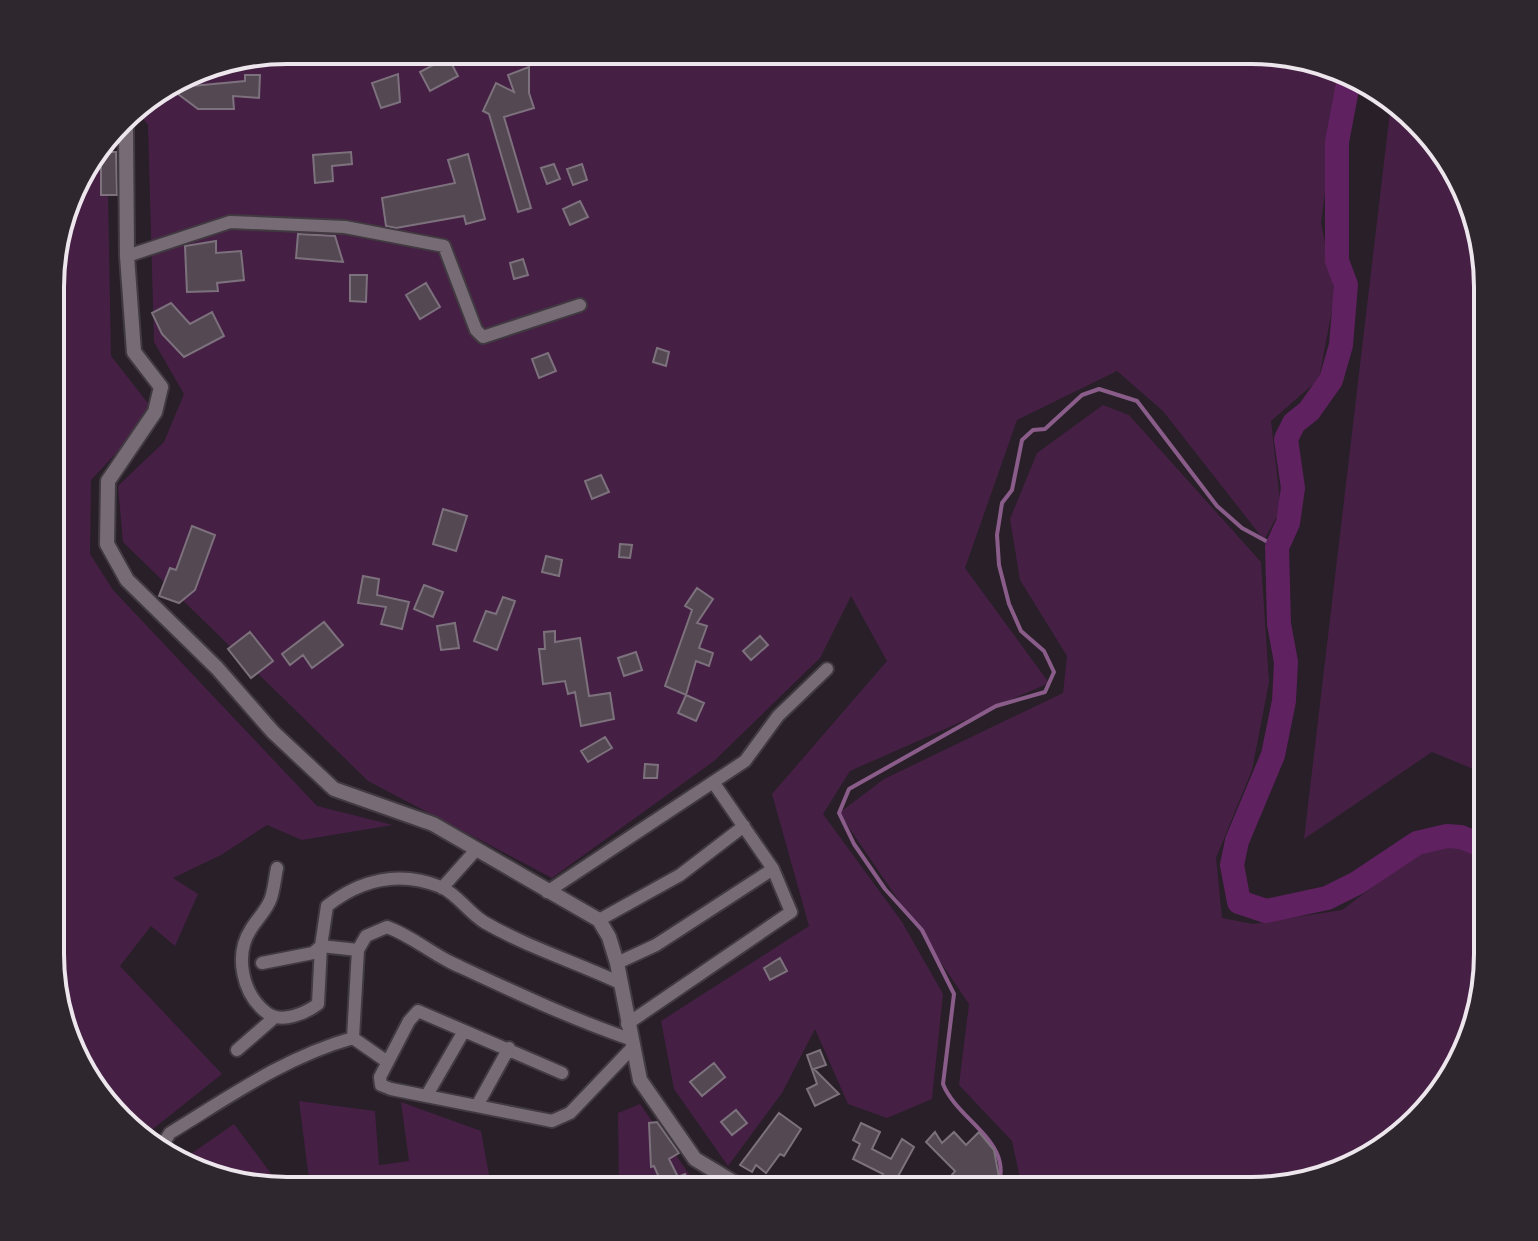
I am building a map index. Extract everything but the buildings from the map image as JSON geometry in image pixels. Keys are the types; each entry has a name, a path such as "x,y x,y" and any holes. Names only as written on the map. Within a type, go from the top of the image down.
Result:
{"street":[{"path":"126,133 127,256 134,352 161,387 155,412 108,481 107,544 127,580 217,668 273,732 334,789 433,824 599,920 609,937 617,963 618,982 640,1080 695,1159 725,1177"},
{"path":"127,256 230,222 345,227 444,246 476,330 483,337 580,305"},
{"path":"547,892 745,761 778,716 827,669"},
{"path":"627,1024 791,912 773,869 713,782"},
{"path":"599,920 680,875 744,826"},
{"path":"442,888 475,851"},
{"path":"275,1017 257,1002 241,964 250,930 270,900 277,868"},
{"path":"617,963 656,945 773,869"},
{"path":"237,1050 275,1017 308,1012 318,1004 327,906 350,888 378,879 410,880 442,888 483,921 618,982"},
{"path":"353,1038 358,950 366,936 387,927 411,935 447,961 631,1043"},
{"path":"262,963 313,953 321,946 358,950"},
{"path":"562,1073 418,1011 386,1061 381,1085 552,1121 570,1113 631,1043"},
{"path":"427,1095 464,1031"},
{"path":"353,1038 386,1061"},
{"path":"165,1141 170,1133 275,1068 321,1047 353,1038"},
{"path":"478,1104 509,1048"}],"shaded area":[{"path":"272,64 1266,64 1295,68 1339,82 1321,223 1335,294 1319,379 1271,421 1281,509 1264,540 1163,411 1117,371 1017,420 965,568 1049,683 850,771 823,814 902,922 943,994 932,1099 887,1118 848,1104 815,1029 782,1093 728,1166 674,1089 661,1021 809,926 772,794 887,661 851,596 820,658 714,761 552,878 368,781 123,542 118,486 164,442 184,394 154,342 148,125 142,117 175,94 201,81 243,68"},
{"path":"1390,113 1428,151 1451,188 1470,243 1474,272 1474,769 1432,752 1304,839"},
{"path":"107,156 111,356 155,412 91,480 90,554 113,590 317,806 393,825 302,840 267,825 221,855 173,878 198,894 175,946 151,926 120,966 222,1074 153,1129 129,1112 94,1066 76,1026 64,969 64,287 66,258 76,215 94,175"},
{"path":"1103,405 1129,415 1261,562 1269,682 1252,770 1216,858 1222,918 1253,924 1342,910 1438,838 1474,852 1474,969 1470,998 1457,1040 1428,1090 1409,1112 1363,1147 1337,1160 1295,1173 1251,1177 1020,1177 1012,1141 959,1085 969,1004 839,813 884,779 1063,693 1067,656 1020,580 1010,519 1037,453"},
{"path":"299,1101 375,1111 379,1165 409,1161 401,1102 481,1131 489,1177 309,1177"},
{"path":"640,1104 694,1177 619,1177 618,1113"},
{"path":"234,1124 274,1177 229,1169 190,1155"}],"waterway":[{"path":"1348,86 1337,142 1337,261 1346,285 1341,345 1331,380 1309,411 1294,423 1286,439 1293,488 1288,523 1277,547 1279,624 1286,662 1284,701 1273,755 1237,841 1232,865 1239,902 1266,911 1327,898 1357,883 1417,843 1447,836 1474,842"},
{"path":"1000,1177 999,1159 993,1146 950,1098 943,1084 954,994 922,930 885,889 854,844 839,813 849,789 996,706 1045,692 1054,672 1044,651 1021,631 1009,604 999,565 997,535 1002,503 1012,490 1022,440 1033,430 1045,429 1082,395 1099,389 1137,401 1217,506 1242,528 1277,547"}]}
